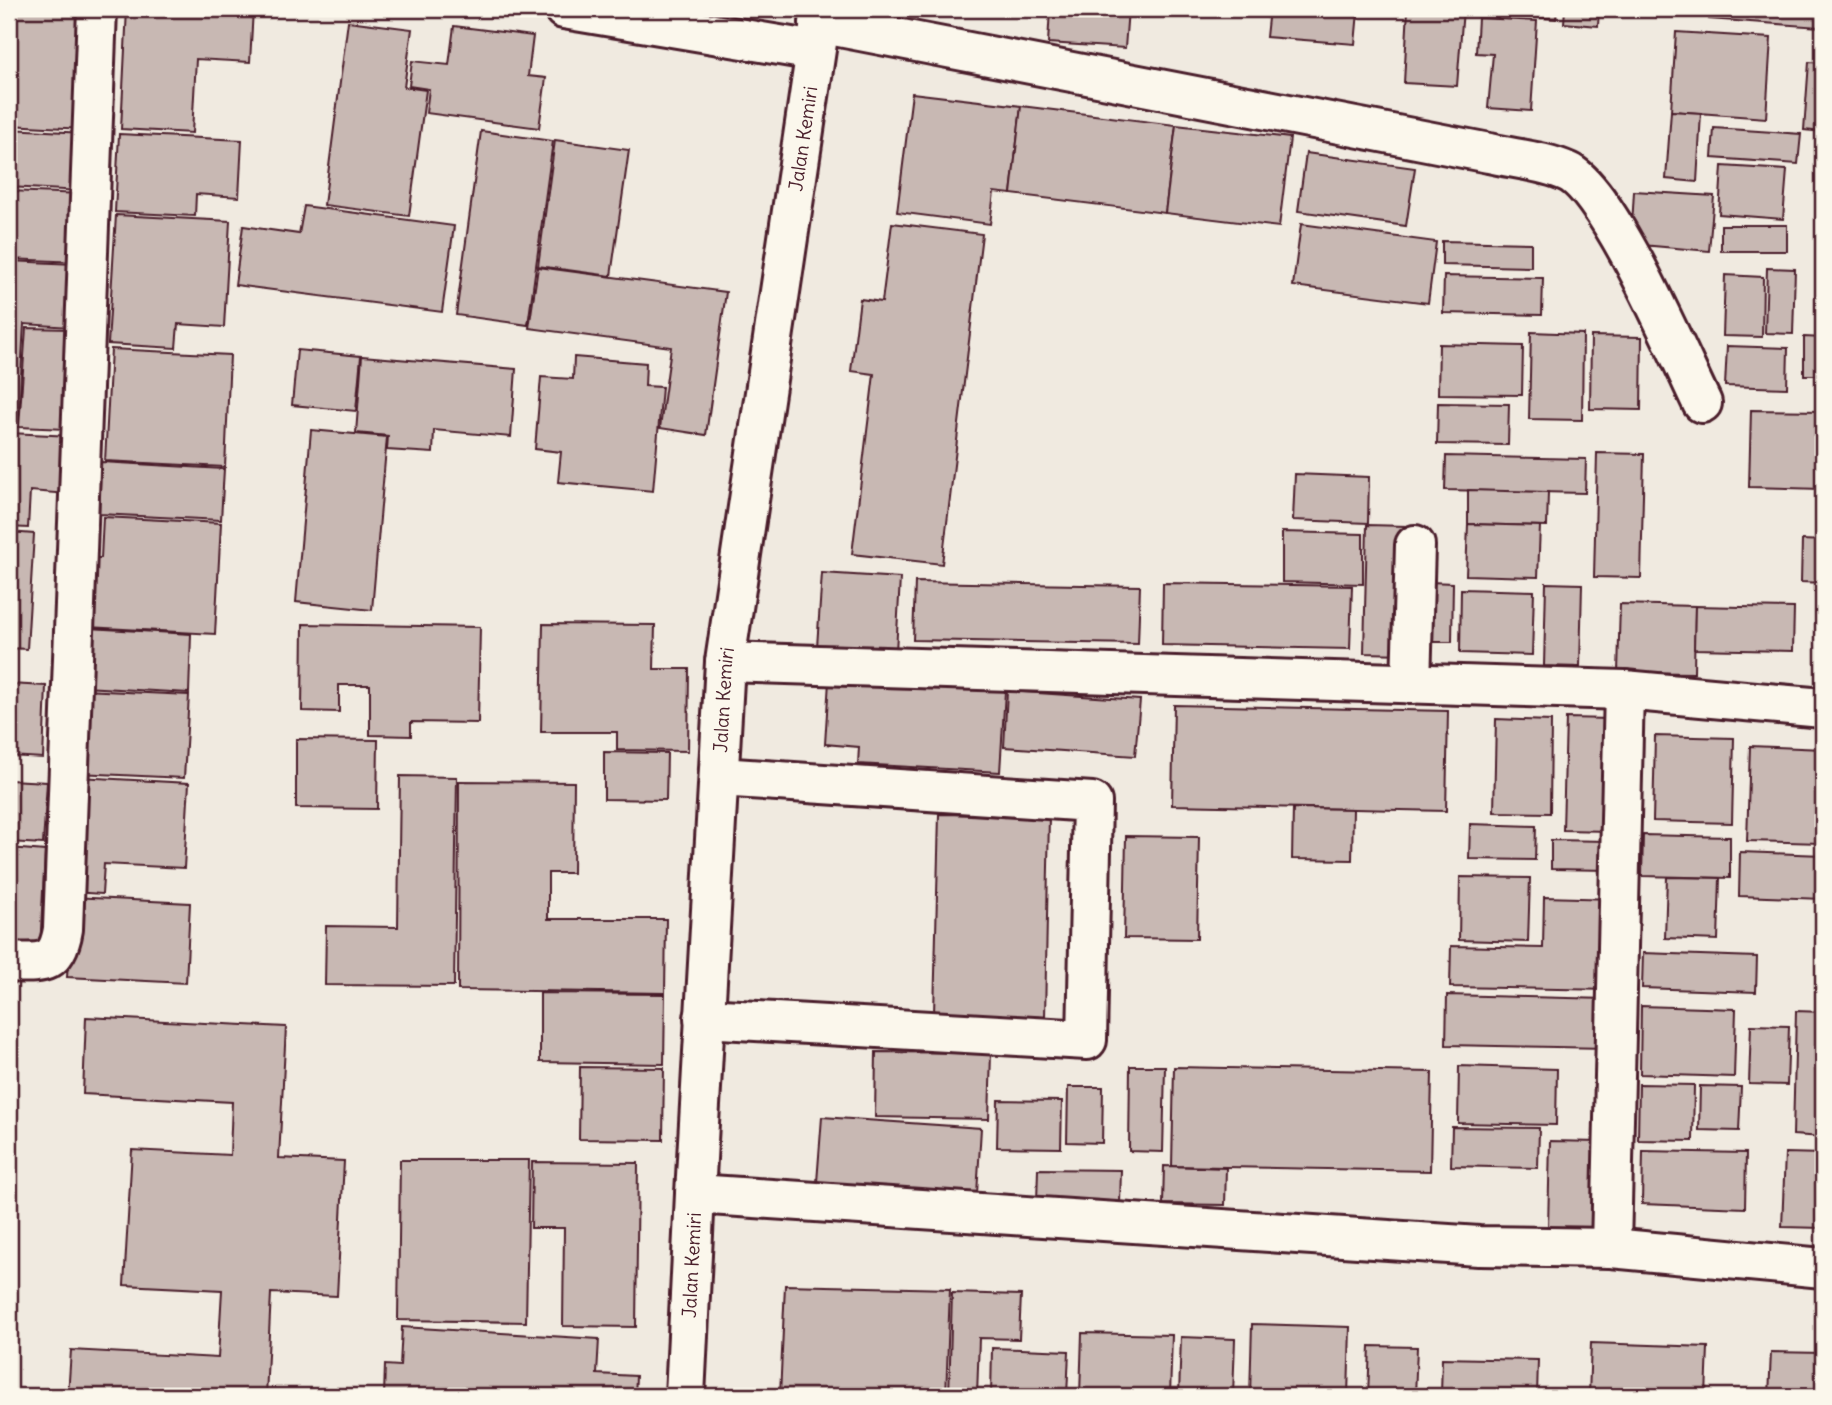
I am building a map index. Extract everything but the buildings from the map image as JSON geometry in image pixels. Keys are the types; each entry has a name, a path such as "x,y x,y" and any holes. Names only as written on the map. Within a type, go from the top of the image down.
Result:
{"street":[{"path":"9,962 46,961 55,955 63,929 97,9"},
{"path":"564,9 819,28 1475,151 1569,172 1589,187 1611,219 1702,403"},
{"name":"Jalan Kemiri","path":"685,1396 725,662 819,28"},
{"path":"1411,684 1415,545"},
{"path":"725,662 1625,690 1823,708"},
{"path":"1611,1248 1625,690"},
{"path":"704,1018 1087,1040 1092,803 719,777"},
{"path":"695,1194 1479,1246 1611,1248 1823,1268"}]}
